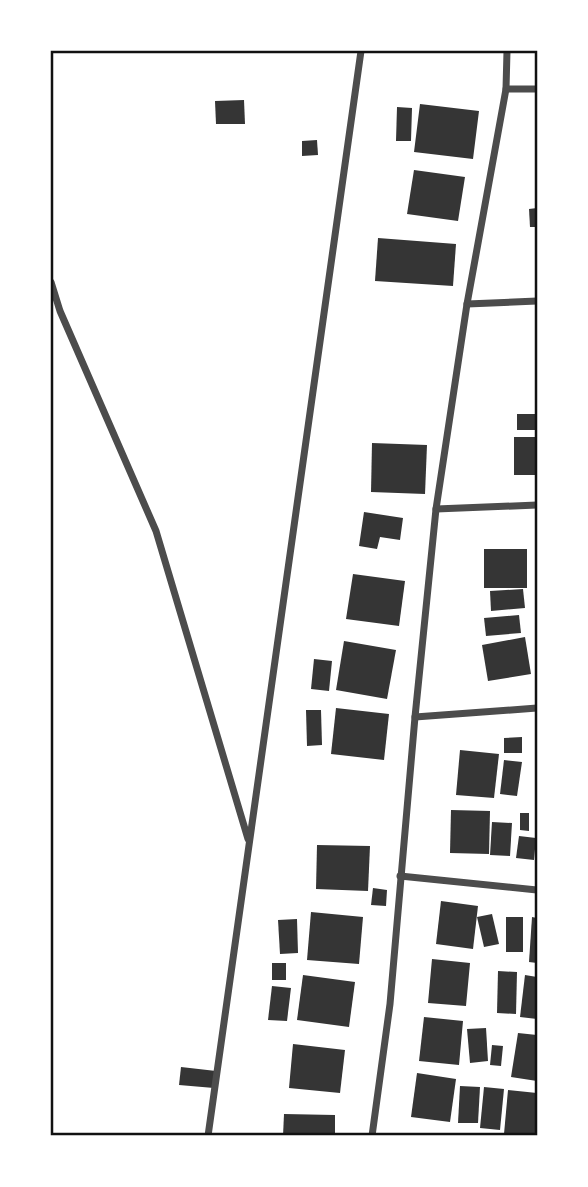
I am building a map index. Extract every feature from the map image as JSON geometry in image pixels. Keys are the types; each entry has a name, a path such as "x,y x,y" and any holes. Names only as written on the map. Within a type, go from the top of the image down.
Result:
{"street":[{"path":"208,1136 361,51"},
{"path":"372,1136 390,1004 436,509 467,304 506,89 507,51"},
{"path":"506,89 537,89"},
{"path":"51,282 60,311 156,531 249,843"},
{"path":"467,304 537,301"},
{"path":"436,509 537,505"},
{"path":"415,717 537,708"},
{"path":"400,876 537,890"}],"building":[{"path":"244,100 245,124 216,124 215,101"},
{"path":"420,104 479,111 473,159 414,152"},
{"path":"397,107 412,108 411,141 396,141"},
{"path":"317,140 318,155 302,156 302,141"},
{"path":"414,170 465,177 458,221 407,214"},
{"path":"537,208 537,227 530,227 529,209"},
{"path":"378,238 456,244 453,286 375,281"},
{"path":"517,414 537,414 537,430 517,430"},
{"path":"514,437 537,437 537,475 514,475"},
{"path":"372,443 427,445 425,494 371,492"},
{"path":"364,512 403,518 400,540 380,537 377,549 359,546"},
{"path":"484,549 527,549 527,588 484,588"},
{"path":"353,574 405,581 399,626 346,619"},
{"path":"523,589 525,608 491,611 490,591"},
{"path":"519,615 521,633 486,636 484,618"},
{"path":"525,637 531,674 488,681 482,645"},
{"path":"344,641 396,650 387,699 336,690"},
{"path":"314,659 332,661 329,691 311,689"},
{"path":"336,708 389,714 384,760 331,754"},
{"path":"306,710 321,710 322,745 307,746"},
{"path":"522,737 522,753 504,753 504,738"},
{"path":"460,750 499,754 494,798 456,795"},
{"path":"504,760 522,762 517,796 500,794"},
{"path":"451,810 490,811 489,854 450,853"},
{"path":"520,813 529,813 529,831 520,830"},
{"path":"492,822 512,823 510,856 490,855"},
{"path":"519,836 536,838 534,860 516,858"},
{"path":"317,845 370,846 368,891 316,889"},
{"path":"373,888 387,890 386,906 371,905"},
{"path":"441,901 478,906 473,949 436,944"},
{"path":"311,912 363,917 359,964 307,960"},
{"path":"492,914 499,944 484,947 477,917"},
{"path":"506,917 523,917 523,952 506,952"},
{"path":"532,917 537,918 537,963 529,962"},
{"path":"297,919 298,953 280,954 278,920"},
{"path":"432,959 470,963 466,1006 428,1003"},
{"path":"272,963 286,963 286,980 272,980"},
{"path":"498,971 517,972 516,1014 497,1013"},
{"path":"303,975 355,982 349,1027 297,1020"},
{"path":"525,975 537,977 537,1019 520,1017"},
{"path":"272,986 291,988 287,1021 268,1020"},
{"path":"424,1017 463,1021 459,1065 419,1061"},
{"path":"486,1028 488,1061 470,1063 467,1029"},
{"path":"518,1033 537,1035 537,1081 511,1077"},
{"path":"293,1044 345,1050 340,1093 289,1088"},
{"path":"492,1045 503,1046 501,1066 490,1065"},
{"path":"181,1067 216,1071 214,1088 179,1085"},
{"path":"417,1073 456,1079 450,1122 411,1117"},
{"path":"460,1086 480,1087 478,1123 458,1123"},
{"path":"484,1087 504,1089 500,1130 480,1128"},
{"path":"508,1090 537,1093 537,1136 504,1134"},
{"path":"284,1114 335,1115 335,1136 283,1136"}]}
